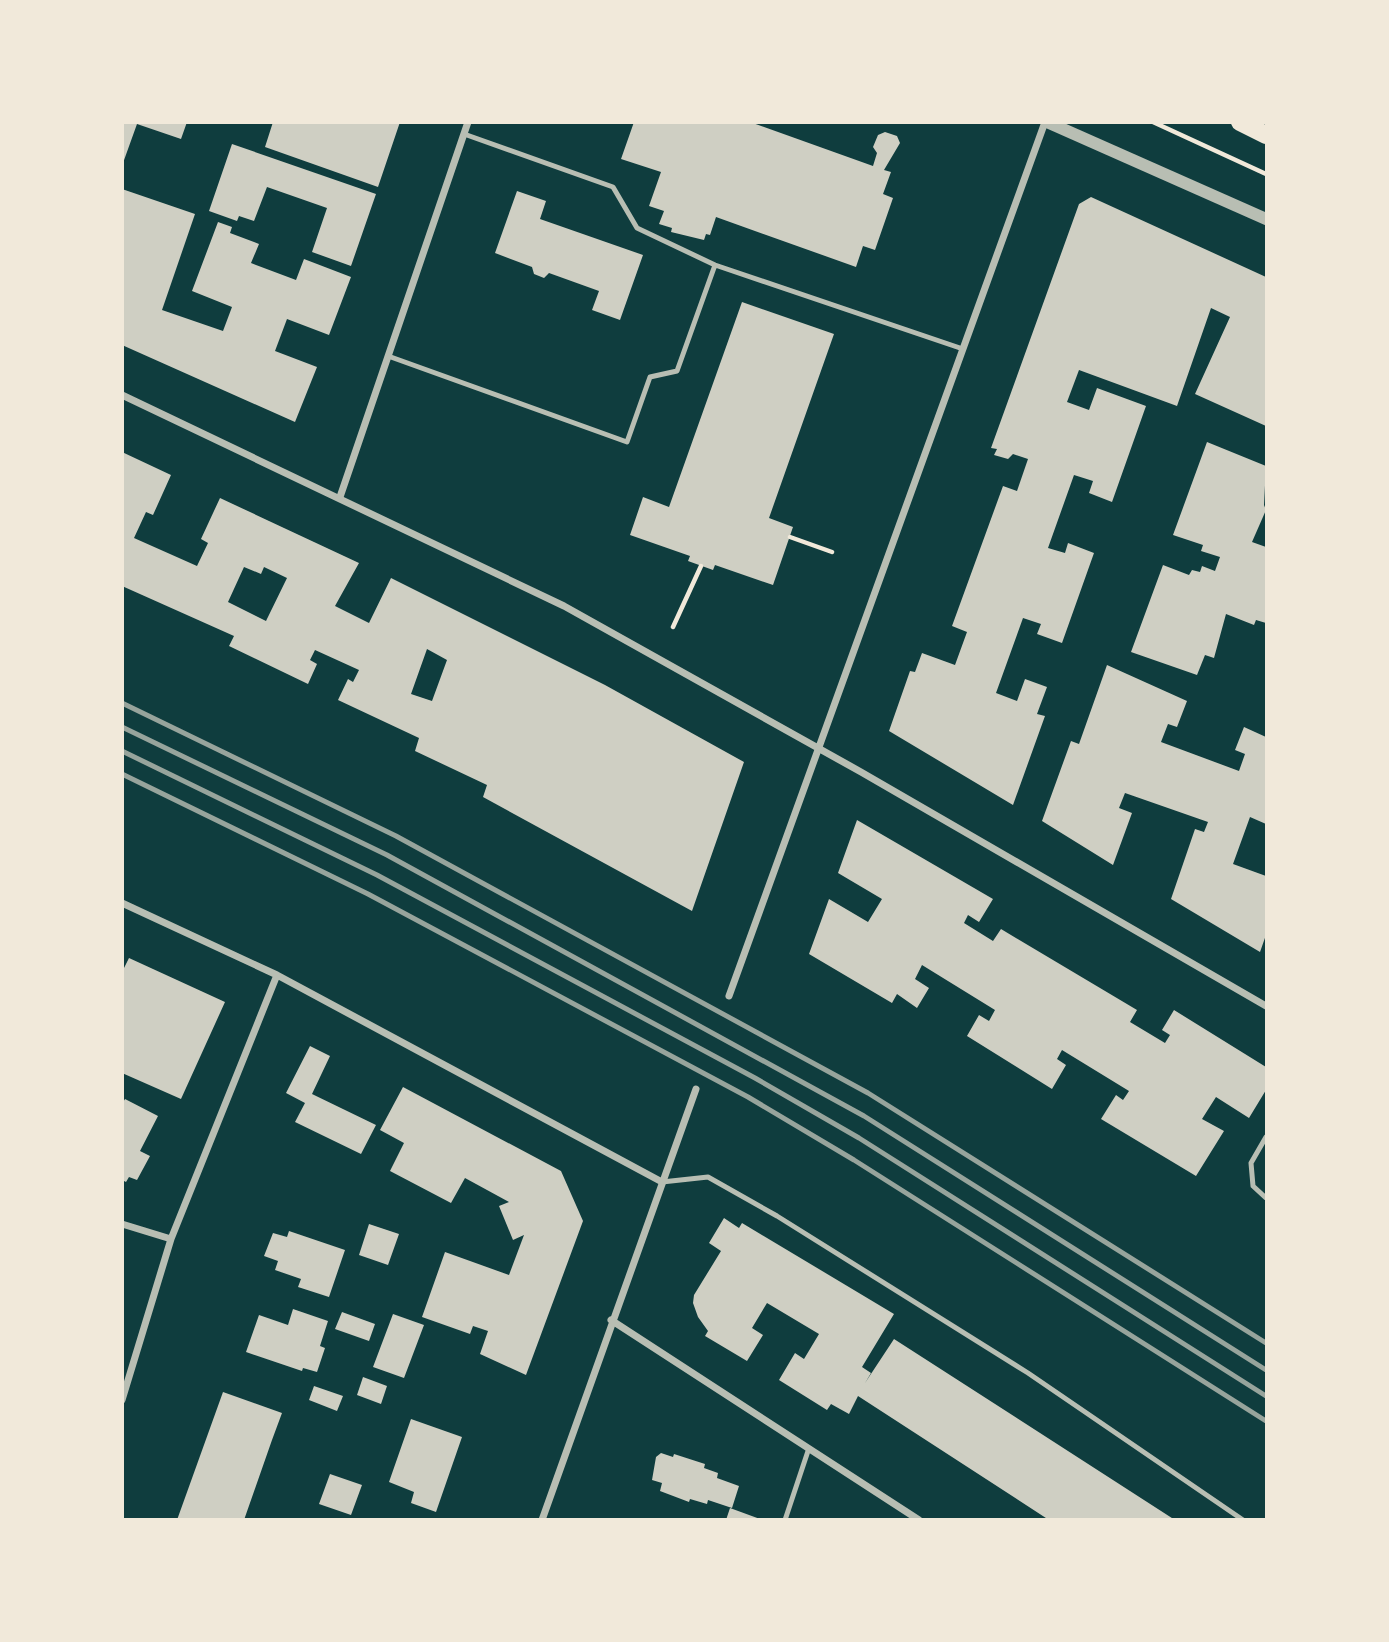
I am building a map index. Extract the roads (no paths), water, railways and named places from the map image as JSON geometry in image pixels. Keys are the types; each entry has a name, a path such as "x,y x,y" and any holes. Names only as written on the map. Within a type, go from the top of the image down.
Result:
{"main road":[{"path":"1240,122 1266,135"}],"street":[{"path":"340,497 468,122"},
{"path":"729,996 1046,122 1266,219"},
{"path":"122,395 564,606 1266,1006"},
{"path":"122,903 277,975 662,1182"},
{"path":"122,1400 171,1239 277,975"},
{"path":"542,1520 695,1089"},
{"path":"122,1224 171,1239"},
{"path":"611,1320 919,1520"}],"lane":[{"path":"464,134 613,187 637,228 715,265 963,349"},
{"path":"388,355 627,442 650,377 677,371 715,265"},
{"path":"1266,1138 1251,1163 1253,1186 1266,1198"},
{"path":"662,1182 708,1177 777,1216 1028,1373 1243,1520"},
{"path":"785,1520 809,1448"}],"railway":[{"path":"122,703 396,836 868,1093 1266,1343"},
{"path":"122,727 387,855 864,1116 1266,1370"},
{"path":"122,751 377,875 755,1078 859,1138 1266,1396"},
{"path":"122,774 368,894 748,1097 854,1160 1266,1421"}]}
